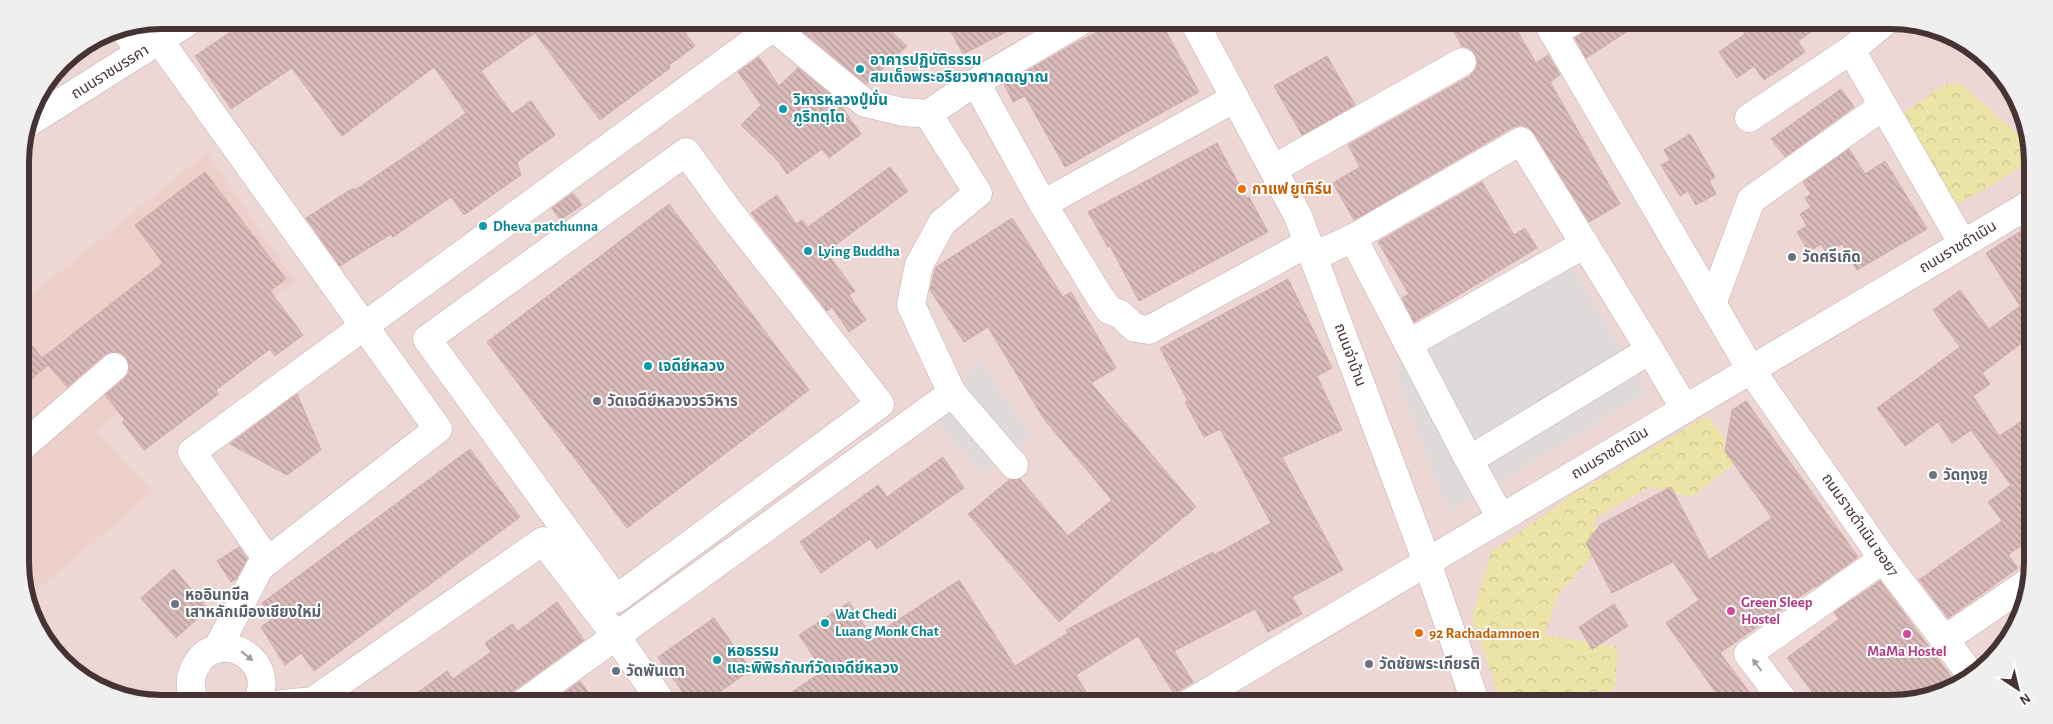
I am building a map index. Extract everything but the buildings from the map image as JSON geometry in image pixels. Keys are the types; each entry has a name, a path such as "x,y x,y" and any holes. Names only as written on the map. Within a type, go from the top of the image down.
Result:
{"street":[{"name":"ถนนราชมรรคา","path":"37,118 177,29"},
{"path":"268,561 192,452 770,29"},
{"path":"775,29 865,103 903,112 928,114 976,83 1069,29"},
{"name":"ถนนจ่าบ้าน","path":"1198,29 1298,216 1427,562 1473,695"},
{"name":"ถนนราชดำเนิน ซอย7","path":"1561,29 1712,304 1751,370 1882,559 1968,671"},
{"path":"1750,118 1851,50 1876,29"},
{"path":"130,33 150,46 364,326 438,429 260,567 216,649"},
{"path":"1851,50 1964,244"},
{"path":"1273,169 1462,62"},
{"path":"976,83 1043,204 1109,310 1120,314 1134,328 1149,330 1310,250 1354,238 1521,141 1650,350 1684,409"},
{"path":"1043,204 1235,98"},
{"path":"1712,304 1751,200 1883,106"},
{"path":"928,114 978,193 942,224 919,265 911,305 952,393 1014,465"},
{"path":"686,152 728,210 880,404 616,600 427,339 686,152"},
{"name":"ถนนราชดำเนิน","path":"1226,694 1427,562 2024,208"},
{"path":"1354,238 1468,460 1501,518"},
{"path":"1408,344 1585,244"},
{"path":"1468,460 1650,350"},
{"path":"29,441 114,367"},
{"path":"534,695 952,393"},
{"path":"322,695 544,541 616,636 657,695"},
{"path":"1779,695 1748,654 1882,559"},
{"path":"1944,640 2022,586"},
{"path":"192,695 190,684 192,672 197,662 206,654 216,649 228,648 239,650 257,664 263,686 260,695"}],"shaded area":[{"path":"153,29 1900,29 1934,36 1950,42 1972,56 1997,81 2014,111 2023,145 2024,571 2017,605 2011,621 1997,643 1972,668 1950,682 1934,688 1900,695 162,695 128,691 103,682 88,673 62,650 42,621 31,588 29,571 29,153 33,128 42,103 56,81 74,62 95,47 111,39 136,31"},
{"path":"207,153 295,281 95,431 153,492 33,593 29,571 29,297"},
{"path":"1570,263 1647,393 1448,513 1392,365"},
{"path":"979,357 1033,438 982,475 939,425"}],"green space":[{"path":"1946,84 1961,84 2022,137 2024,166 1959,204 1946,198 1903,124 1904,112"},
{"path":"1707,416 1740,459 1692,497 1650,487 1595,518 1595,553 1557,596 1545,635 1618,647 1615,688 1604,695 1499,695 1472,618 1491,552 1574,494"}],"place":[{"name":"อาคารปฏิบัติธรรม สมเด็จพระอริยวงศาคตญาณ","path":"860,69"},
{"name":"วิหารหลวงปู่มั่น ภูริทตฺโต","path":"783,109"},
{"name":"กาแฟ ยูเทิร์น","path":"1242,189"},
{"name":"Dheva patchunna","path":"483,226"},
{"name":"Lying Buddha","path":"808,251"},
{"name":"วัดศรีเกิด","path":"1792,257"},
{"name":"เจดีย์หลวง","path":"648,366"},
{"name":"วัดเจดีย์หลวงวรวิหาร","path":"597,401"},
{"name":"วัดทุงยู","path":"1933,475"},
{"name":"หออินทขีล เสาหลักเมืองเชียงใหม่","path":"175,604"},
{"name":"Green Sleep Hostel","path":"1731,611"},
{"name":"Wat Chedi Luang Monk Chat","path":"825,623"},
{"name":"92 Rachadamnoen","path":"1419,633"},
{"name":"MaMa Hostel","path":"1907,634"},
{"name":"หอธรรม และพิพิธภัณฑ์วัดเจดีย์หลวง","path":"717,660"},
{"name":"วัดชัยพระเกียรติ","path":"1369,664"},
{"name":"วัดพันเตา","path":"616,671"}]}
